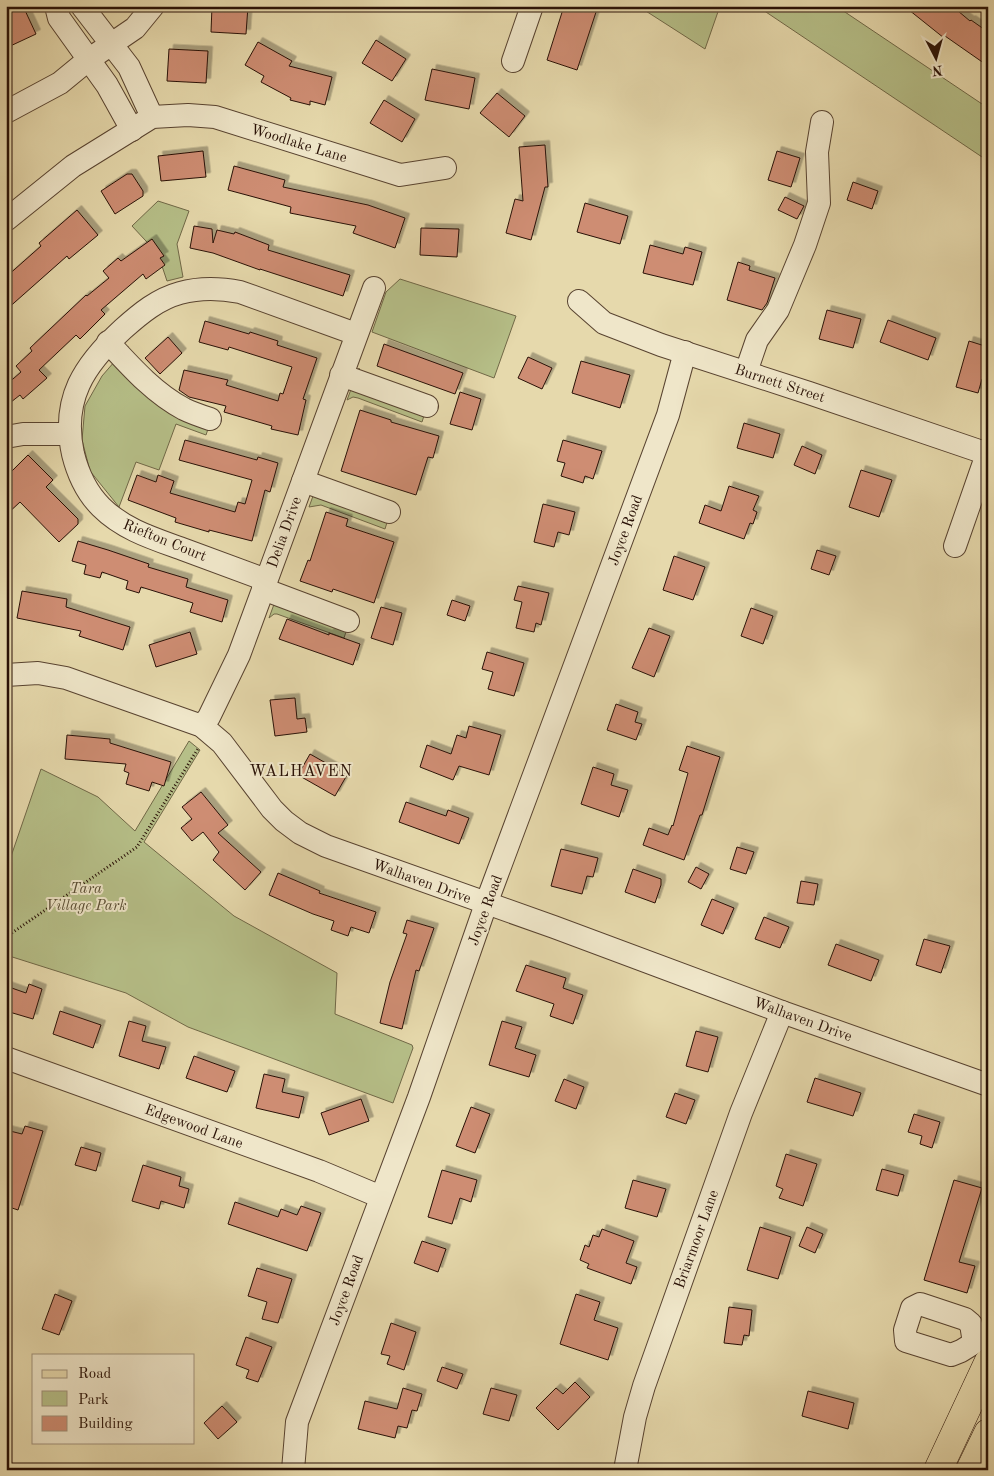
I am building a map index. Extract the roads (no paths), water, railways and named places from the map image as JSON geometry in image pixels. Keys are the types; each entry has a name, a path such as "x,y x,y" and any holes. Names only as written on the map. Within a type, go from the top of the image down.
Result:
{"main road":[{"path":"938,1470 983,1352"},
{"path":"970,1470 988,1433"}],"street":[{"path":"56,6 59,18 107,85 132,130"},
{"path":"82,6 129,67 152,117"},
{"path":"6,112 60,83 88,60 134,28 153,6"},
{"path":"513,61 532,6"},
{"name":"Woodlake Lane","path":"6,220 73,166 152,117 188,115 215,117 400,175 445,168"},
{"path":"746,372 758,340 778,310 788,287 805,245 819,202 817,152 822,122"},
{"name":"Riefton Court","path":"348,621 265,584 135,531 111,516 100,507 84,485 77,470 69,434 72,402 86,370 108,342 140,314 156,303 179,293 205,288 222,288 240,292 356,334"},
{"name":"Delia Drive","path":"205,729 239,655 374,288"},
{"name":"Burnett Street","path":"579,301 604,323 684,352 987,454"},
{"path":"108,342 160,394 185,410 210,419"},
{"name":"Joyce Road","path":"293,1470 298,1422 419,1097 486,904 668,415 684,352"},
{"path":"342,375 427,406"},
{"path":"6,437 23,434 69,434"},
{"path":"954,546 987,454"},
{"path":"303,482 389,512"},
{"name":"Walhaven Drive","path":"6,674 38,673 66,678 205,729 222,743 272,809 300,833 326,846 988,1085"},
{"name":"Briarmoor Lane","path":"625,1470 635,1417 644,1386 744,1106 782,1012"},
{"name":"Edgewood Lane","path":"6,1058 319,1171 381,1196"}],"district":[{"name":"WALHAVEN","path":"301,770"}],"park label":[{"name":"Tara Village Park","path":"86,896"}]}
